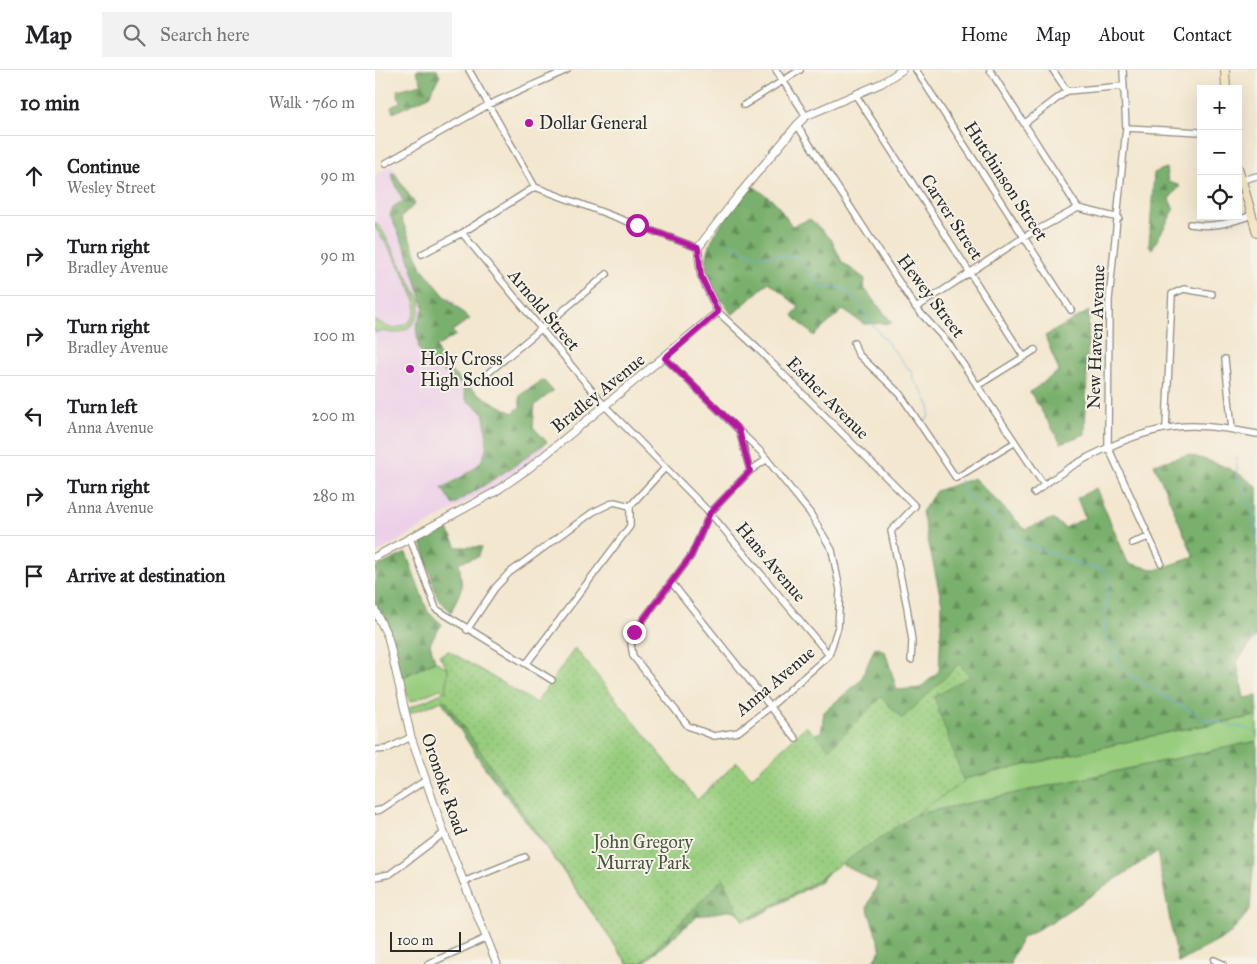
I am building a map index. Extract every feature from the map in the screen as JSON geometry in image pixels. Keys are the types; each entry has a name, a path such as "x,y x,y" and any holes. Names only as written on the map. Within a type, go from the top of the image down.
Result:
{"main road":[{"path":"1225,70 1226,85"},
{"path":"1242,180 1257,232"}],"street":[{"path":"469,70 535,187 698,248"},
{"path":"386,163 488,105 567,70"},
{"path":"776,70 806,116"},
{"path":"743,105 800,70"},
{"path":"718,312 701,276 698,248 737,196 806,116 882,83 902,70"},
{"name":"Hutchinson Street","path":"916,70 1071,310"},
{"path":"990,70 1078,208"},
{"path":"1053,70 1067,91"},
{"name":"New Haven Avenue","path":"1123,70 1126,128 1119,218 1109,300 1108,447 1161,564"},
{"path":"1025,123 1067,91 1124,86"},
{"name":"Carver Street","path":"855,94 1024,357"},
{"name":"Hewey Street","path":"797,125 917,308 950,344 1014,443 1044,485"},
{"path":"1126,128 1197,132"},
{"path":"1242,180 1257,176"},
{"path":"422,254 462,234 535,187"},
{"path":"917,308 1025,237 1078,208 1119,218"},
{"path":"1190,224 1207,227 1223,225 1252,215"},
{"name":"Arnold Street","path":"462,234 604,405"},
{"path":"482,378 541,331 607,274"},
{"path":"1166,428 1172,294 1184,289 1212,294"},
{"name":"Bradley Avenue","path":"375,557 495,492 515,478 665,358 718,312"},
{"name":"Esther Avenue","path":"718,312 758,348 915,506 892,529 912,640 911,660"},
{"path":"854,343 858,354 900,394 955,478 1014,443"},
{"path":"977,386 1035,350"},
{"name":"Anna Avenue","path":"665,358 767,459 810,513 832,550 841,590 839,627 829,655 770,707 738,732 714,736 688,726 633,656 631,644 634,632 691,556 710,513 750,471 767,459"},
{"path":"1225,359 1232,429"},
{"name":"Hans Avenue","path":"604,405 710,513 829,655"},
{"path":"1034,493 1044,485 1108,447 1166,428 1193,426 1232,429 1257,434"},
{"path":"739,430 750,471"},
{"path":"527,663 630,526 629,506 665,468"},
{"path":"467,630 495,588 509,573 593,512 614,502 629,506"},
{"path":"1132,543 1149,537"},
{"path":"411,538 436,609 467,630 527,663 553,680"},
{"path":"672,583 796,739"},
{"name":"Oronoke Road","path":"375,610 388,637 411,737 444,834 497,964"},
{"path":"375,750 387,749 411,737"},
{"path":"375,811 380,810 426,780"},
{"path":"375,877 390,874 444,834"},
{"path":"463,882 525,857"},
{"path":"428,964 486,938"},
{"path":"1215,960 1223,964"}],"shaded area":[{"name":"Holy Cross High School","path":"392,166 413,204 393,215 416,265 444,298 449,296 467,317 422,353 502,409 546,448 502,482 375,554 375,175"}],"green space":[{"path":"416,70 437,70 440,75 429,96 393,113 391,107 400,102 397,90 422,84"},
{"path":"1166,168 1168,181 1180,186 1169,199 1174,210 1152,249 1149,245 1154,173"},
{"path":"394,172 415,204 401,218 422,268 443,294 470,319 452,331 456,335 436,347 441,358 449,369 468,386 513,413 520,407 520,395 543,380 553,391 535,405 533,427 547,442 514,466 453,505 442,488 476,467 482,460 487,442 483,412 466,400 463,386 424,357 419,349 416,327 424,307 407,252 390,215 393,207 403,201 391,174"},
{"path":"753,186 775,202 792,226 810,219 831,239 842,262 865,279 864,288 892,323 864,324 843,310 814,336 793,316 799,307 769,282 732,315 716,293 709,279 708,252 719,228"},
{"path":"375,222 382,230 420,300 417,317 411,326 401,332 383,331 375,333 375,320 390,328 396,328 410,321 416,307 409,285 398,263 375,228"},
{"path":"1089,311 1085,434 1061,443 1030,392 1059,371 1045,336"},
{"path":"1187,455 1224,466 1241,475 1257,487 1257,635 1237,662 1244,698 1257,696 1257,716 1174,731 832,809 807,737 821,732 824,712 861,680 875,647 885,651 897,690 920,688 939,671 942,604 922,512 936,491 974,478 1025,529 1052,519 1065,528 1085,518 1077,498 1096,488 1128,563 1156,570 1194,557 1154,464"},
{"path":"446,526 457,547 482,547 478,557 459,562 462,587 451,612 437,597 421,542"},
{"path":"406,553 428,612 442,624 430,643 435,661 401,678 392,640 375,603 375,568"},
{"name":"John Gregory Murray Park","path":"575,648 697,800 737,762 752,777 806,726 829,749 881,697 902,719 959,664 970,676 934,697 964,782 806,887 743,921 723,879 640,964 628,964 445,700 410,713 409,708 446,691 448,670 439,655 449,651 536,703"},
{"path":"435,661 480,687 447,693 440,689 410,702 401,678"},
{"path":"447,693 581,812 835,832 1257,741 1257,814 1250,910 1229,935 1178,963 1157,852 1051,922 1022,938 1010,962 1011,964 872,964 881,949 867,907 878,883 838,862 821,881 752,919 732,910 698,916 642,964 628,964 551,854 482,764 439,697"},
{"path":"1257,716 1257,741 835,832 832,809 1174,731"}],"waterway":[{"path":"730,243 754,255 797,257 822,288 843,288 855,298 868,319 912,373 914,381 921,389 930,407 929,416 924,423"},
{"path":"1236,457 1238,481 1246,491 1247,503 1254,506 1253,522 1257,540"},
{"path":"960,480 965,493 1024,543 1079,564 1102,569 1110,578 1105,609 1105,631 1121,666 1135,679 1204,719 1248,729 1257,734"},
{"path":"1257,545 1257,563"}],"place":[{"name":"Dollar General","path":"529,123"},
{"name":"Holy Cross High School","path":"410,369"}],"route":[{"path":"634,632 691,556 710,513 750,471 739,430 665,358 718,312 701,276 698,248 637,225"}]}
